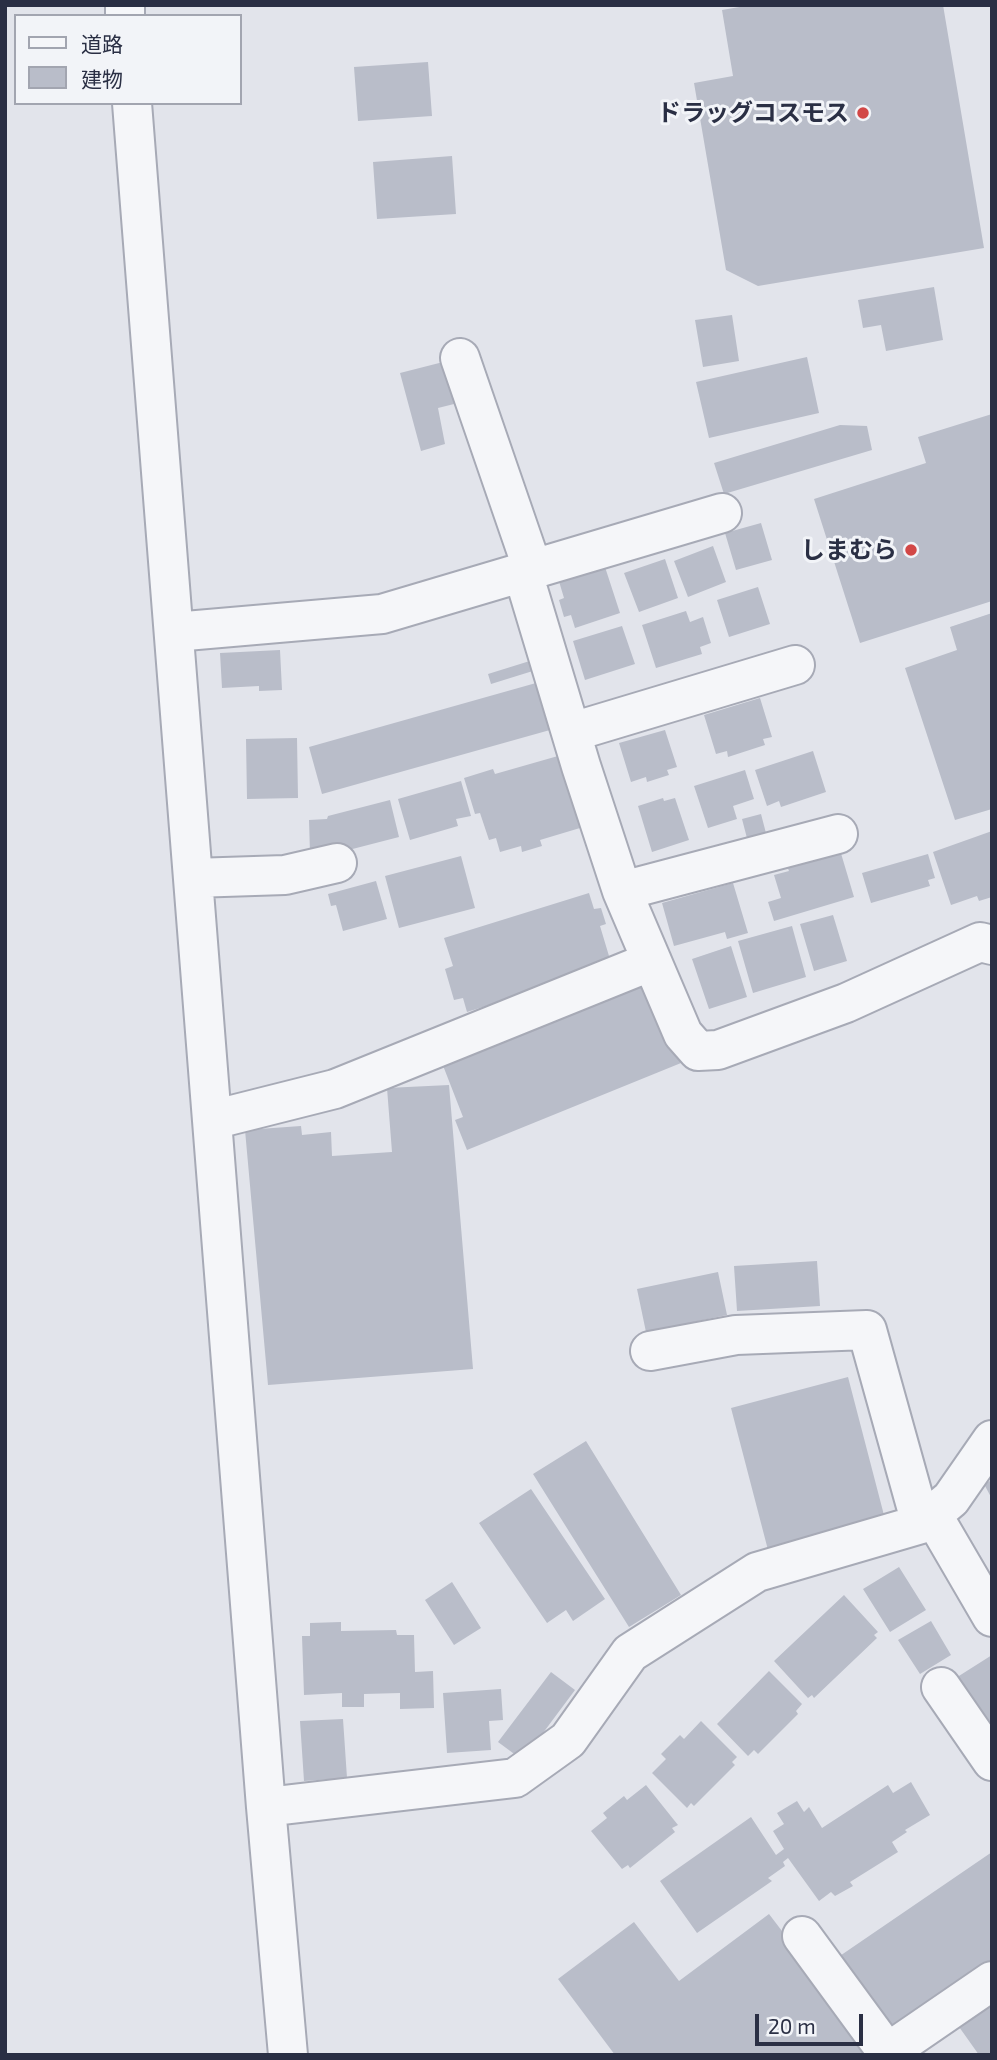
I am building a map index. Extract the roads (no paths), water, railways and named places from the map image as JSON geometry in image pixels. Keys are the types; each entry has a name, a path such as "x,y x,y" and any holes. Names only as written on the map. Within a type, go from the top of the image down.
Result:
{"street":[{"path":"132,105 266,1807 288,2055"},
{"path":"460,358 528,571 572,732 622,891 683,1034 698,1051 718,1050 846,1003 980,942 992,945"},
{"path":"174,632 382,614 722,513"},
{"path":"572,732 795,665"},
{"path":"622,891 838,834"},
{"path":"193,878 285,875 337,863"},
{"path":"212,1120 335,1088 652,961"},
{"path":"650,1351 736,1335 867,1330 926,1519 992,1617"},
{"path":"266,1807 515,1778 568,1740 630,1653 757,1572 926,1519 951,1499 992,1440"},
{"path":"941,1687 992,1761"},
{"path":"802,1936 886,2053 992,1981"}],"place":[{"name":"ドラッグコスモス","path":"863,113"},
{"name":"しまむら","path":"911,550"}]}
